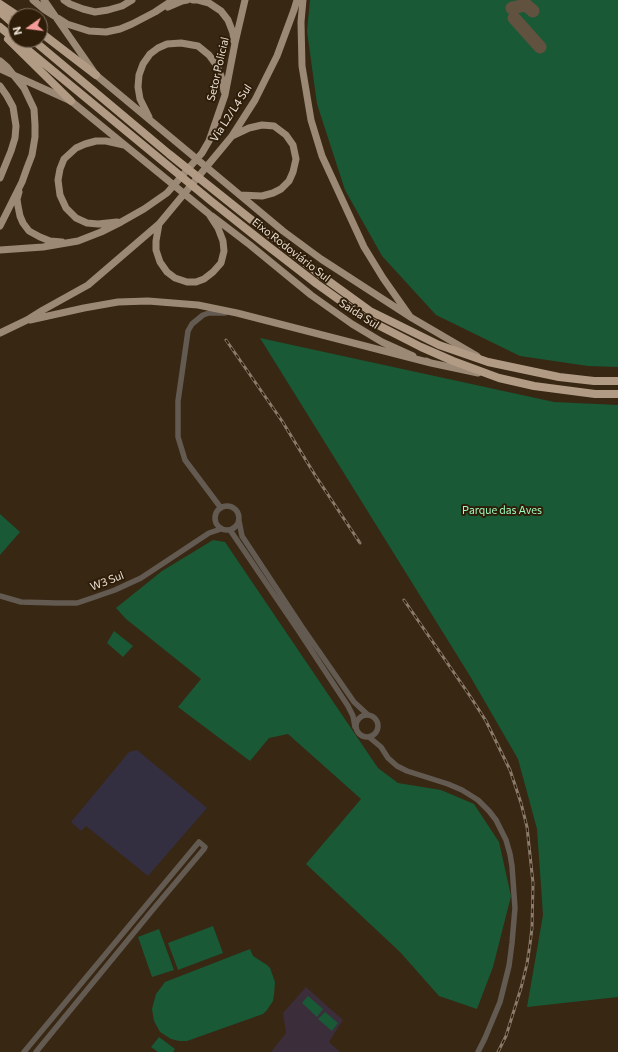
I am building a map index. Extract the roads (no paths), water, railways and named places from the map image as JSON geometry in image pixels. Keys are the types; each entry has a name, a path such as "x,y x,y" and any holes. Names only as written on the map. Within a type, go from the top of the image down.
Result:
{"highway":[{"path":"0,12 8,19"},
{"name":"Eixo Rodoviário Sul","path":"0,27 211,201 317,284 366,319 421,347 499,378 534,386 594,394 618,394"},
{"path":"0,32 71,101"},
{"path":"48,38 96,75"},
{"name":"Eixo Rodoviário Sul","path":"43,48 218,194 323,277 370,311 439,345 488,362 528,372 559,377 594,381 618,381"}],"main road":[{"path":"33,0 45,10 67,24 89,31 106,32 120,29 155,12 187,0"},
{"path":"44,0 96,75 240,196 283,231 321,259 412,318 488,362"},
{"path":"64,0 77,7 94,12 122,6 132,0"},
{"path":"155,12 173,0"},
{"path":"193,0 209,3 220,11 228,20 235,43"},
{"name":"Setor Policial","path":"78,241 121,222 144,209 167,193 202,153 225,95 245,0"},
{"name":"Via L2/L4 Sul","path":"0,333 44,314 88,285 159,224 232,136 255,100 277,56 297,0"},
{"path":"303,0 301,22 302,66 311,120 322,156 364,247 383,278 412,318"},
{"path":"151,121 140,99 138,87 139,75 142,64 150,54 163,46 181,43 198,46 209,55 217,66 225,95"},
{"path":"0,61 7,67 24,88 34,109 35,137 32,155 17,199 20,216 23,223 28,231 40,238 61,242 78,241"},
{"name":"Saída Sul","path":"0,69 71,101 201,208 250,245 311,295 352,324 382,342 431,364 499,378"},
{"path":"0,86 12,107 16,126 15,138 0,178"},
{"path":"232,136 249,128 262,125 274,126 286,135 293,145 296,159 289,181 281,189 274,193 262,196 240,196"},
{"path":"121,222 98,224 87,223 76,218 66,208 60,195 58,180 64,159 76,148 96,141 106,141 126,146"},
{"path":"0,226 22,182"},
{"path":"159,224 156,250 160,262 167,272 175,278 187,282 196,282 204,279 213,272 221,263 224,251 223,240 218,228 209,214"},
{"path":"0,250 42,247 78,241"},
{"path":"44,314 118,302 198,305 237,313 431,364"}],"street":[{"path":"221,508 185,460 178,437 178,401 188,331 192,324 196,319 209,313 237,313"},
{"path":"239,521 234,528 230,530 221,529 216,521 216,514 221,508 228,506 236,509 239,517 242,536 302,627 358,707 376,719 378,723 377,732 380,747"},
{"name":"W3 Sul","path":"209,533 216,521"},
{"name":"W3 Sul","path":"0,596 21,602 41,603 69,603 92,598 142,578 209,533 221,529"},
{"path":"230,530 348,706 353,716 355,727 360,735 369,738 380,747 388,758 397,766 408,772 448,784 462,790 478,800 489,810 506,840 511,860 515,908 509,966 494,1019 478,1052"},
{"path":"355,727 359,718 368,714"},
{"path":"369,738 377,732"},
{"path":"24,1052 199,842 205,847 197,858 36,1052"},
{"path":"190,852 197,858"},
{"path":"135,920 141,924"},
{"path":"87,977 94,981"},
{"path":"40,1033 47,1039"}],"railway":[{"path":"226,340 282,421 315,475 360,543"},
{"path":"404,600 486,721 510,770 527,827 533,883 532,928 530,944 521,988 506,1036 498,1052"}],"park label":[{"name":"Parque das Aves","path":"502,510"}]}
